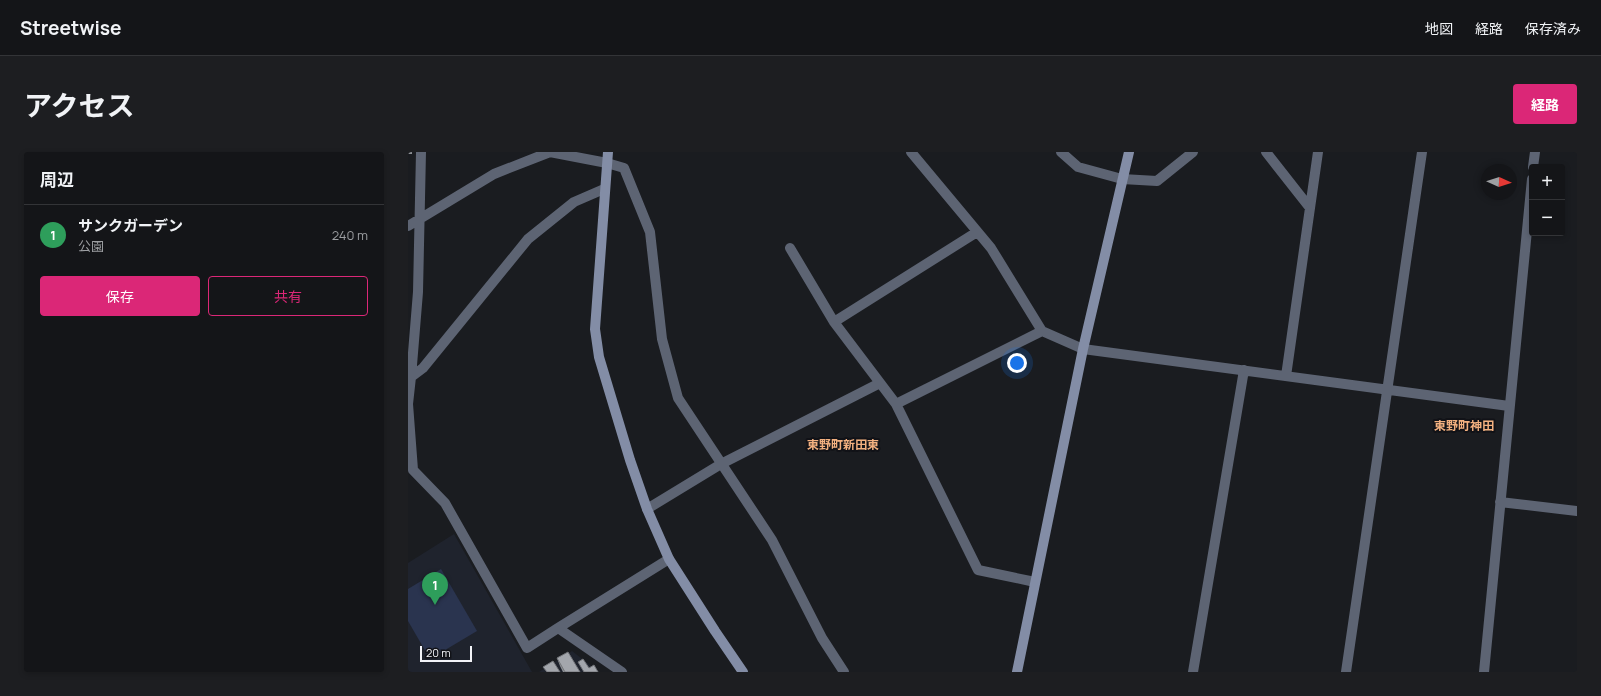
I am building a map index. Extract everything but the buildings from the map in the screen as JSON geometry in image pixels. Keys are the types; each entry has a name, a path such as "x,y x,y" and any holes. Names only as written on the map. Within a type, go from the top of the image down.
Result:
{"street":[{"path":"421,152 418,292 408,404 412,470 445,503 527,648 669,559"},
{"path":"408,226 494,174 550,152 607,162 624,168 650,232 662,339 678,398 772,540 822,638 844,672"},
{"path":"608,152 604,189 595,329 599,356 630,460 648,509 669,559 715,632 743,672"},
{"path":"911,152 991,248 1042,331 1083,349 1509,406"},
{"path":"1061,152 1078,166 1122,179 1157,181 1193,152"},
{"path":"1017,672 1083,349 1128,152"},
{"path":"1266,152 1310,208"},
{"path":"1286,376 1318,152"},
{"path":"1346,672 1422,152"},
{"path":"1533,164 1535,152"},
{"path":"411,377 423,368 528,239 574,202 604,189"},
{"path":"1484,672 1530,200"},
{"path":"834,322 977,232"},
{"path":"790,248 834,322 896,404 978,570 1035,582"},
{"path":"896,404 1042,331"},
{"path":"1193,672 1244,370"},
{"path":"648,509 722,464 880,383"},
{"path":"1500,502 1577,511"},
{"path":"558,628 622,672"}],"shaded area":[{"path":"454,534 532,672 408,672 408,563"},
{"path":"441,569 477,631 430,659 408,621 408,589"},
{"path":"572,651 599,672 539,672"}],"place":[{"name":"サンクガーデン","path":"435,605"}],"district":[{"name":"東野町神田","path":"1464,425"},
{"name":"東野町新田東","path":"843,444"}]}
